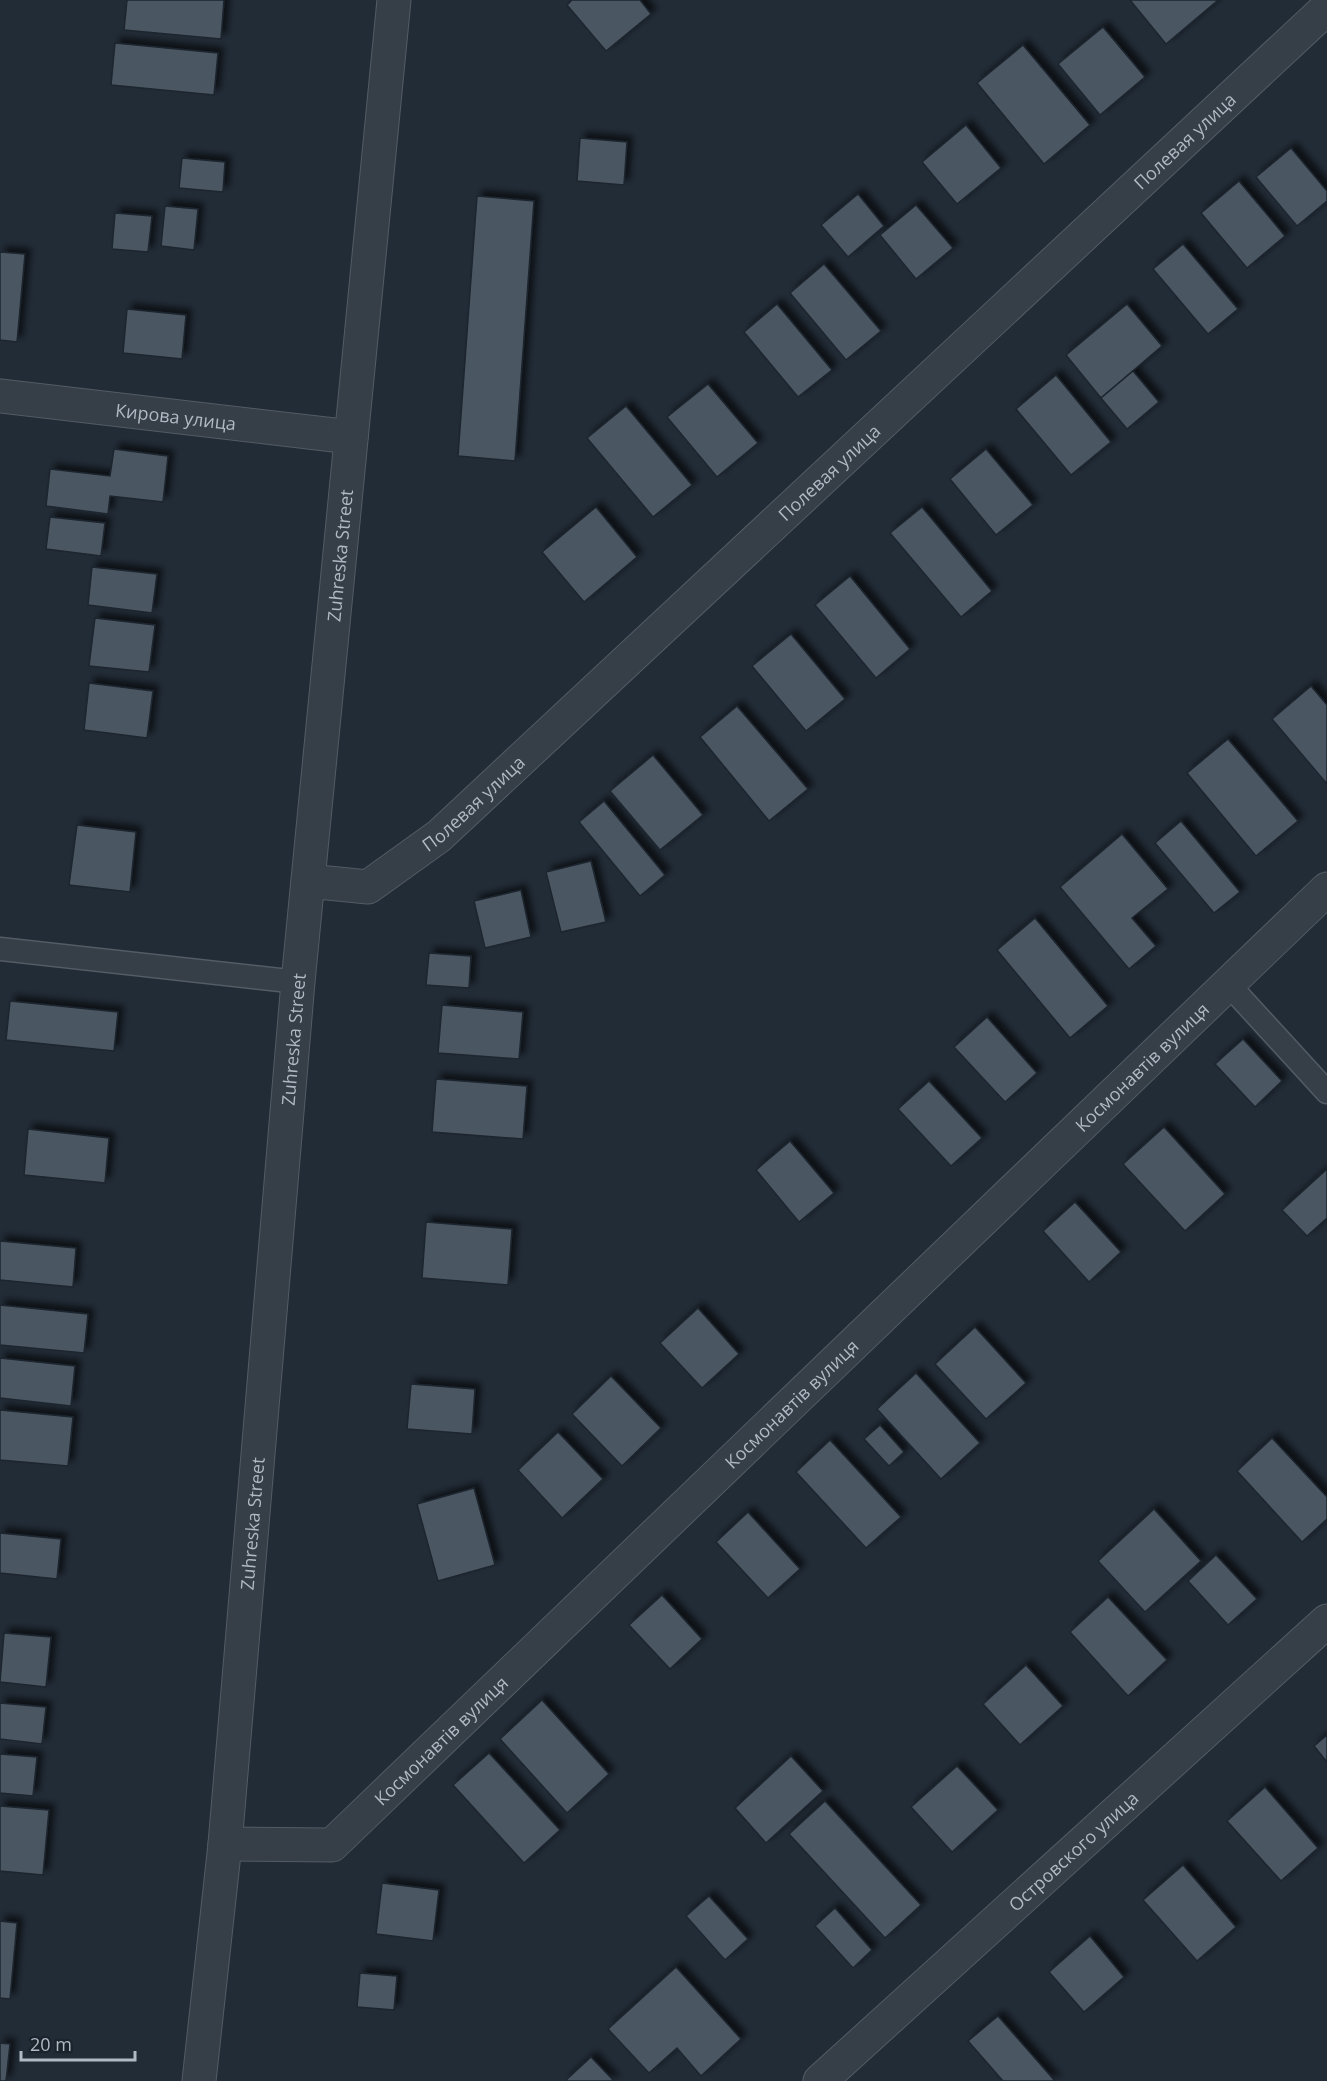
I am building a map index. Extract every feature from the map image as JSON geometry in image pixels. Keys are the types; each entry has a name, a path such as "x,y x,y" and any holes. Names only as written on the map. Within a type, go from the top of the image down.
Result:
{"street":[{"name":"Zuhreska Street","path":"199,2081 225,1844 298,982 394,0"},
{"name":"Полевая улица","path":"308,881 368,887 439,836 1327,8"},
{"name":"Кирова улица","path":"0,396 351,437"},
{"name":"Космонавтів вулиця","path":"225,1844 332,1845 1327,889"},
{"name":"Островского улица","path":"820,2081 1327,1621"}],"lane":[{"path":"0,949 298,982"},
{"path":"1229,985 1327,1092"}],"building":[{"path":"127,0 224,0 221,39 124,30"},
{"path":"572,0 640,0 651,14 606,51 567,5"},
{"path":"1130,0 1216,0 1217,1 1166,44"},
{"path":"1103,27 1145,77 1100,115 1058,64"},
{"path":"115,43 218,53 214,95 111,85"},
{"path":"1023,45 1090,125 1044,164 977,83"},
{"path":"966,125 1001,168 957,204 922,162"},
{"path":"580,138 627,142 624,185 577,181"},
{"path":"1291,148 1327,191 1327,201 1297,226 1256,177"},
{"path":"182,158 225,162 223,192 179,188"},
{"path":"1239,181 1285,236 1247,268 1201,213"},
{"path":"858,194 884,226 848,257 821,225"},
{"path":"477,196 534,201 515,461 458,456"},
{"path":"916,205 953,248 916,279 880,235"},
{"path":"165,206 198,209 194,250 161,246"},
{"path":"115,213 152,216 148,252 112,249"},
{"path":"1183,244 1238,309 1208,334 1153,269"},
{"path":"0,252 25,254 17,342 0,340"},
{"path":"824,264 881,331 846,360 790,293"},
{"path":"777,304 832,370 798,397 744,332"},
{"path":"1127,304 1162,346 1101,398 1066,355"},
{"path":"127,309 186,315 182,359 123,353"},
{"path":"1133,371 1159,402 1127,429 1101,398"},
{"path":"1056,375 1111,442 1071,475 1016,409"},
{"path":"708,384 758,443 717,477 667,417"},
{"path":"626,406 692,485 653,517 587,438"},
{"path":"114,449 168,456 163,502 110,496 108,514 46,506 50,469 110,476"},
{"path":"986,449 1033,505 996,535 950,479"},
{"path":"596,507 637,557 584,602 542,552"},
{"path":"922,507 992,591 961,617 890,533"},
{"path":"50,517 105,523 101,556 46,549"},
{"path":"92,567 157,574 152,613 88,605"},
{"path":"850,576 910,649 876,678 815,605"},
{"path":"95,618 155,625 149,672 89,666"},
{"path":"791,634 845,699 806,731 752,666"},
{"path":"89,683 153,691 147,738 84,730"},
{"path":"1311,686 1327,705 1327,784 1272,719"},
{"path":"737,706 808,789 769,821 700,737"},
{"path":"1228,739 1298,821 1256,856 1187,773"},
{"path":"653,755 703,815 660,850 610,791"},
{"path":"604,801 665,875 640,896 579,822"},
{"path":"1181,821 1240,892 1214,913 1155,843"},
{"path":"77,825 136,832 130,892 69,885"},
{"path":"1122,834 1168,889 1132,918 1156,946 1129,969 1060,887"},
{"path":"591,861 606,922 561,932 546,872"},
{"path":"521,890 531,937 485,948 474,901"},
{"path":"1035,918 1108,1006 1070,1038 997,950"},
{"path":"429,953 471,956 469,988 426,985"},
{"path":"10,1001 118,1012 114,1051 6,1040"},
{"path":"442,1005 523,1012 519,1059 438,1053"},
{"path":"987,1017 1037,1073 1005,1102 954,1047"},
{"path":"1243,1039 1282,1081 1255,1107 1215,1064"},
{"path":"436,1079 527,1086 523,1139 432,1132"},
{"path":"929,1081 982,1138 951,1166 898,1109"},
{"path":"1164,1127 1225,1194 1185,1231 1123,1164"},
{"path":"28,1129 109,1138 105,1183 24,1175"},
{"path":"790,1141 834,1193 799,1222 756,1170"},
{"path":"1327,1169 1327,1218 1307,1236 1282,1210"},
{"path":"1075,1202 1121,1252 1089,1282 1043,1231"},
{"path":"426,1222 512,1229 508,1285 422,1278"},
{"path":"0,1241 76,1248 73,1287 0,1280"},
{"path":"0,1305 88,1314 84,1353 0,1345"},
{"path":"698,1308 739,1354 702,1388 660,1343"},
{"path":"975,1327 1026,1383 986,1419 935,1364"},
{"path":"0,1358 75,1366 71,1406 0,1398"},
{"path":"916,1373 980,1443 941,1479 877,1409"},
{"path":"611,1376 661,1428 622,1466 572,1414"},
{"path":"411,1384 475,1389 472,1434 407,1429"},
{"path":"0,1410 73,1417 68,1466 0,1460"},
{"path":"880,1425 904,1452 889,1466 864,1439"},
{"path":"558,1432 603,1479 562,1518 518,1470"},
{"path":"1272,1438 1327,1497 1327,1519 1302,1542 1237,1471"},
{"path":"830,1440 901,1517 866,1548 796,1472"},
{"path":"474,1488 495,1565 438,1581 417,1504"},
{"path":"1154,1509 1201,1561 1145,1612 1098,1561"},
{"path":"748,1512 800,1569 768,1598 716,1542"},
{"path":"0,1533 61,1539 57,1579 0,1573"},
{"path":"1216,1555 1257,1599 1228,1625 1188,1581"},
{"path":"662,1595 702,1639 670,1669 629,1625"},
{"path":"1108,1597 1167,1660 1128,1696 1070,1632"},
{"path":"4,1633 51,1637 46,1687 0,1682"},
{"path":"1026,1665 1063,1706 1020,1745 983,1704"},
{"path":"542,1700 609,1774 567,1813 500,1739"},
{"path":"0,1703 46,1707 42,1744 0,1739"},
{"path":"1327,1735 1327,1762 1314,1746"},
{"path":"489,1753 560,1830 524,1863 453,1785"},
{"path":"0,1754 37,1757 33,1796 0,1793"},
{"path":"791,1756 823,1791 766,1843 735,1808"},
{"path":"957,1766 998,1810 952,1852 911,1807"},
{"path":"1265,1787 1318,1848 1281,1881 1227,1821"},
{"path":"825,1801 921,1905 885,1938 789,1834"},
{"path":"0,1806 49,1810 43,1875 0,1871"},
{"path":"1183,1865 1236,1927 1197,1961 1143,1900"},
{"path":"382,1883 439,1890 433,1941 376,1934"},
{"path":"709,1896 748,1939 725,1960 686,1916"},
{"path":"835,1908 872,1950 853,1968 815,1926"},
{"path":"0,1921 17,1923 10,1999 0,1998"},
{"path":"1090,1936 1124,1977 1084,2012 1049,1972"},
{"path":"676,1967 741,2039 701,2076 677,2048 649,2073 608,2029"},
{"path":"360,1973 397,1976 394,2010 357,2007"},
{"path":"998,2016 1055,2081 1003,2081 968,2041"},
{"path":"0,2043 10,2044 6,2081 0,2081"},
{"path":"591,2057 614,2081 565,2081"}]}
